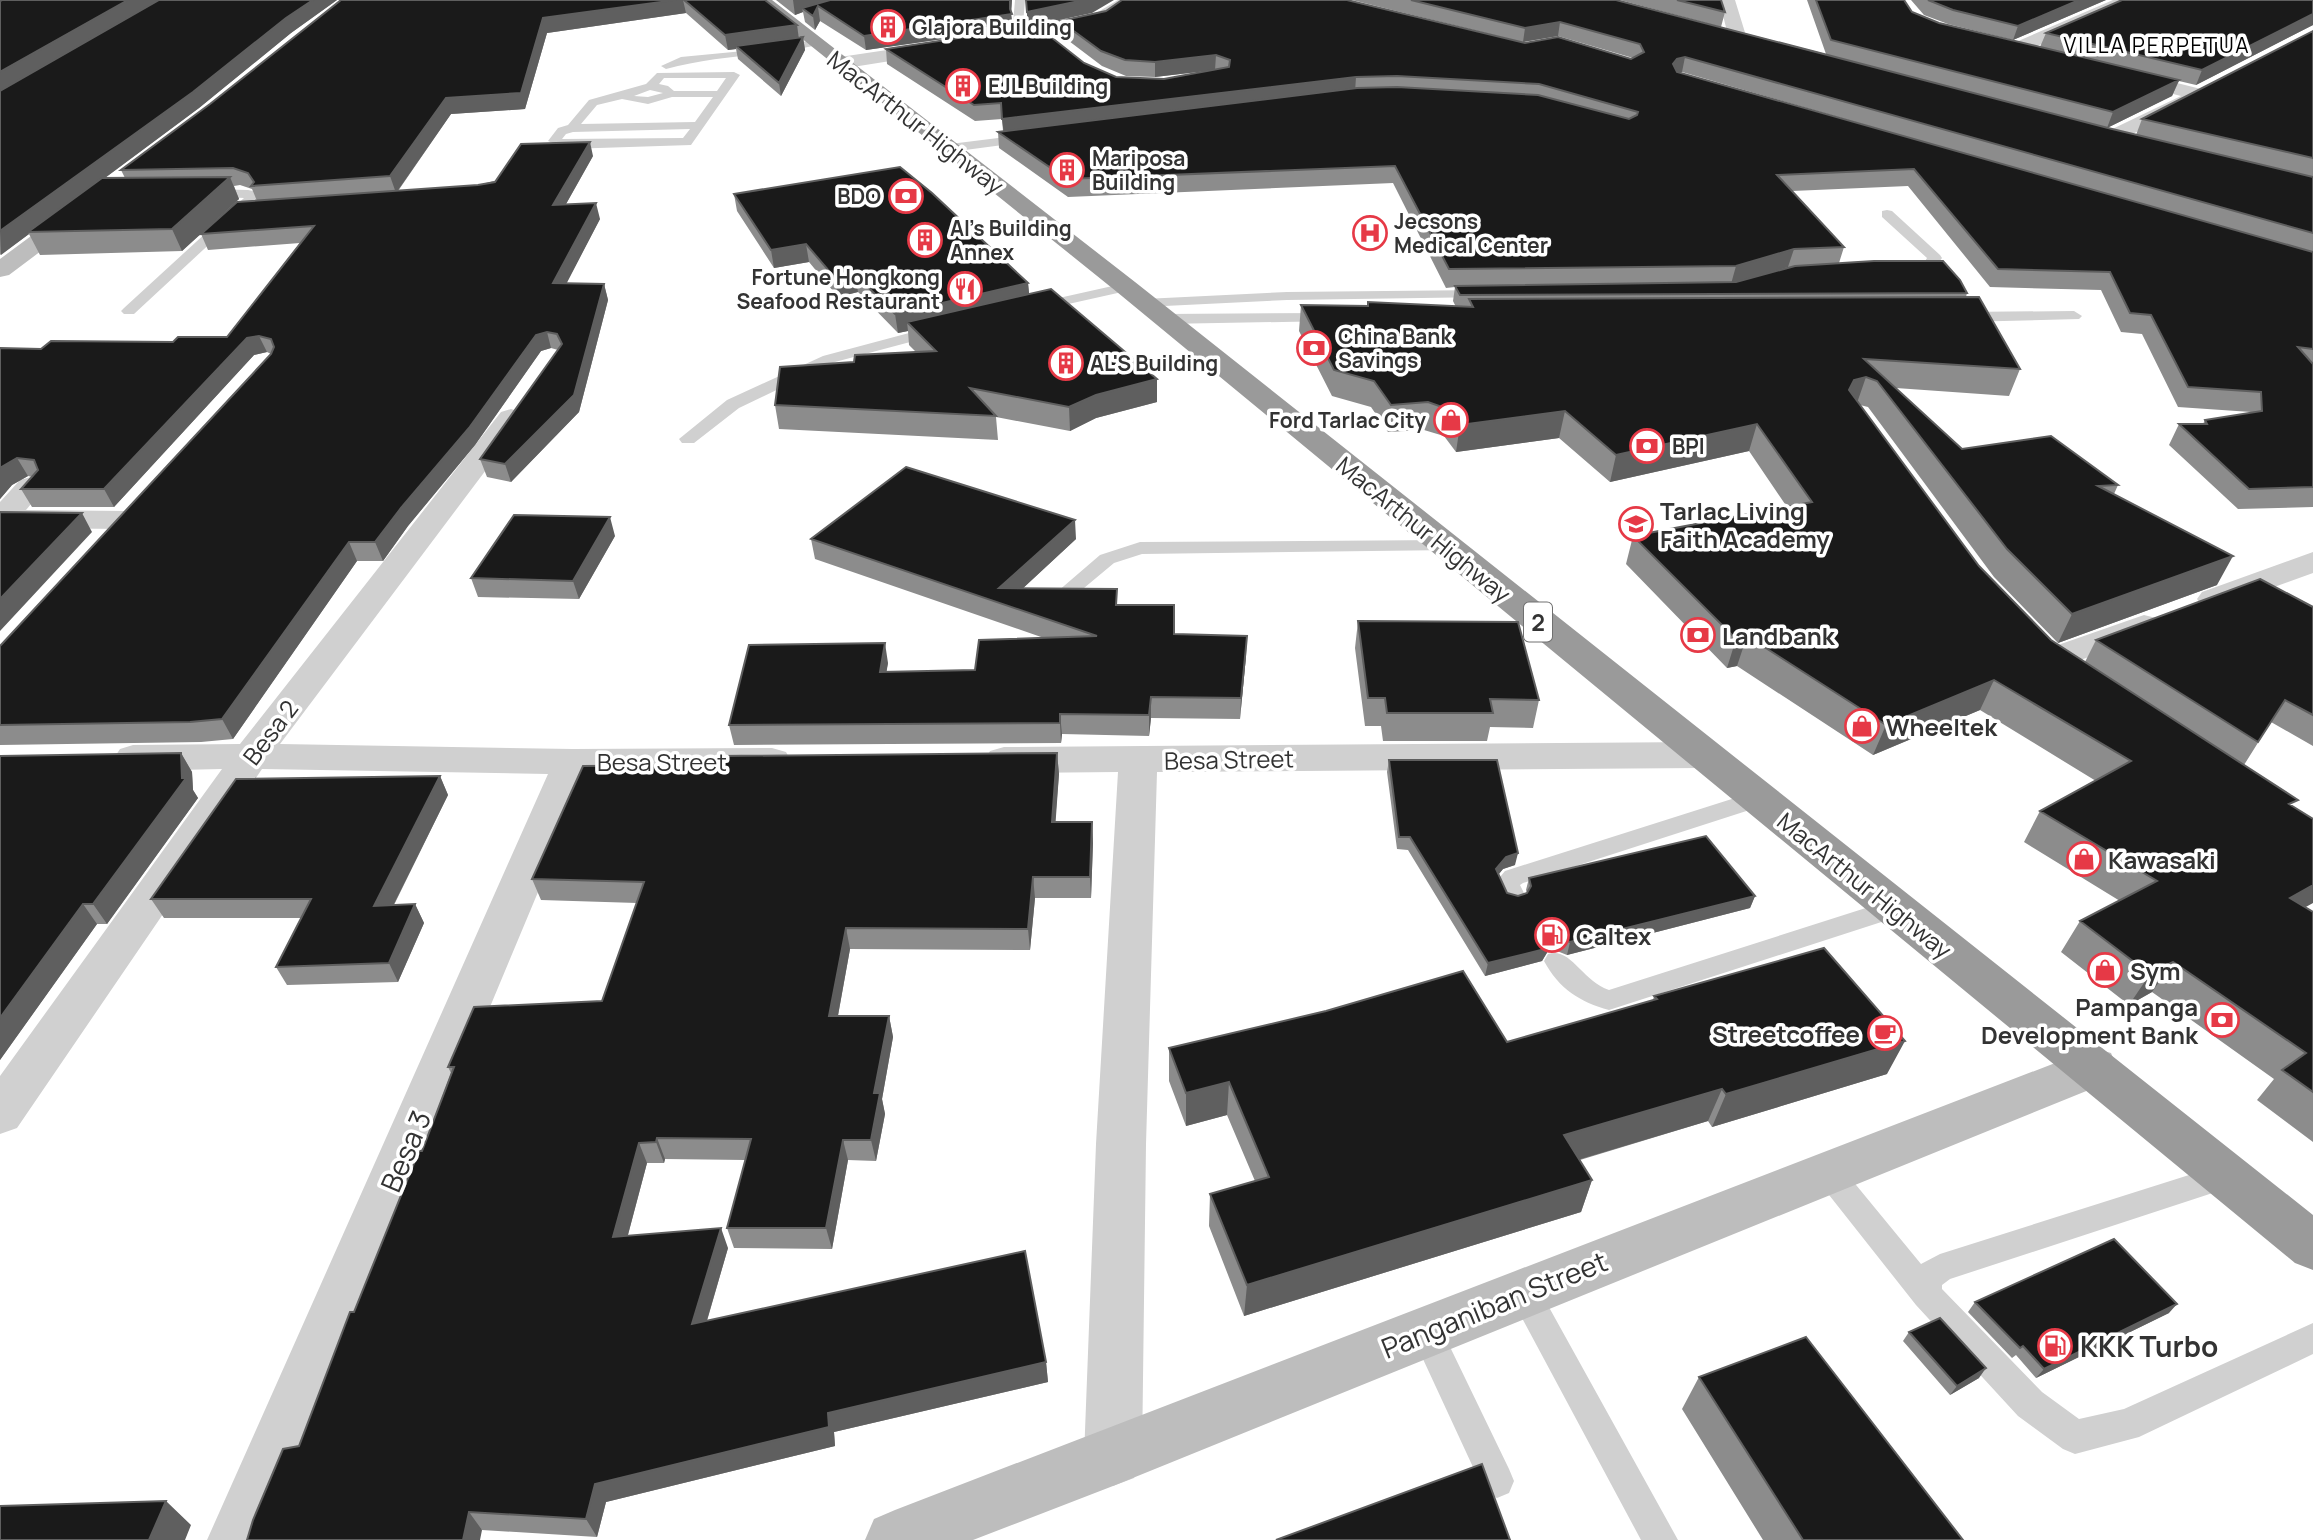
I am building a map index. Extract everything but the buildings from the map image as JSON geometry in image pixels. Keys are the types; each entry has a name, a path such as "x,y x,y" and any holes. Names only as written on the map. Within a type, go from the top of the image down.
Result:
{"highway":[{"name":"MacArthur Highway","path":"762,0 1145,303 2313,1246"}],"street":[{"path":"810,36 1033,33 1099,19 1130,0"},
{"path":"1712,32 1745,41 1727,0"},
{"path":"2041,55 2008,47 2127,0"},
{"path":"1033,33 1062,48"},
{"path":"2106,71 2203,91 2102,136 2136,144"},
{"path":"0,270 93,201"},
{"name":"Besa 2","path":"0,1114 251,756 487,453 531,390"},
{"path":"31,485 5,516 13,519 134,510 99,549"},
{"path":"2085,682 2042,651 2176,614 2313,562"},
{"name":"Besa Street","path":"963,760 1702,755"},
{"name":"Besa Street","path":"98,758 251,756 573,762 801,761"},
{"path":"1113,1457 1121,1144 1138,760"},
{"name":"Besa 3","path":"237,1540 573,762"},
{"name":"Panganiban Street","path":"895,1540 1113,1457 2094,1067"}],"lane":[{"path":"1020,0 1018,24 1033,33"},
{"path":"650,87 661,75 663,67 681,60 754,53 810,36"},
{"path":"661,75 734,75 700,124 687,142 556,144 554,141 558,133 572,128 700,124"},
{"path":"572,128 593,102 626,96 631,91 650,87 664,88 671,94"},
{"path":"626,96 635,101 648,101 663,99 671,94 721,94"},
{"path":"950,148 1044,136"},
{"path":"130,311 251,198 248,194 185,192"},
{"path":"238,211 265,209"},
{"path":"1887,214 1935,258 1928,267 1890,268"},
{"path":"1018,312 1287,296 1495,294"},
{"path":"1145,303 1346,318"},
{"path":"1948,317 2074,316"},
{"path":"688,439 733,404 829,359 951,327"},
{"path":"1053,604 1107,559 1140,548 1445,546"},
{"path":"1514,897 1507,883 1514,877 1757,799"},
{"path":"1557,961 1576,986 1590,995 1609,1000 1894,908"},
{"path":"1828,1172 1927,1295 2030,1404 2075,1437 2127,1425 2313,1338"},
{"path":"1927,1295 1926,1279 1940,1268 2227,1176"},
{"path":"1524,1292 1660,1540"},
{"path":"1426,1331 1497,1481"}],"place":[{"name":"Glajora Building","path":"888,27"},
{"name":"EJL Building","path":"963,86"},
{"name":"Mariposa Building","path":"1067,170"},
{"name":"BDO","path":"906,196"},
{"name":"Jecsons Medical Center","path":"1370,233"},
{"name":"Al's Building Annex","path":"925,240"},
{"name":"Fortune Hongkong Seafood Restaurant","path":"965,289"},
{"name":"China Bank Savings","path":"1314,348"},
{"name":"AL'S Building","path":"1066,363"},
{"name":"Ford Tarlac City","path":"1451,420"},
{"name":"BPI","path":"1647,446"},
{"name":"Tarlac Living Faith Academy","path":"1636,524"},
{"name":"Landbank","path":"1698,635"},
{"name":"Wheeltek","path":"1862,726"},
{"name":"Kawasaki","path":"2084,859"},
{"name":"Caltex","path":"1552,935"},
{"name":"Sym","path":"2105,970"},
{"name":"Pampanga Development Bank","path":"2222,1020"},
{"name":"Streetcoffee","path":"1885,1033"},
{"name":"KKK Turbo","path":"2055,1346"}],"district":[{"name":"VILLA PERPETUA","path":"2157,45"}]}
